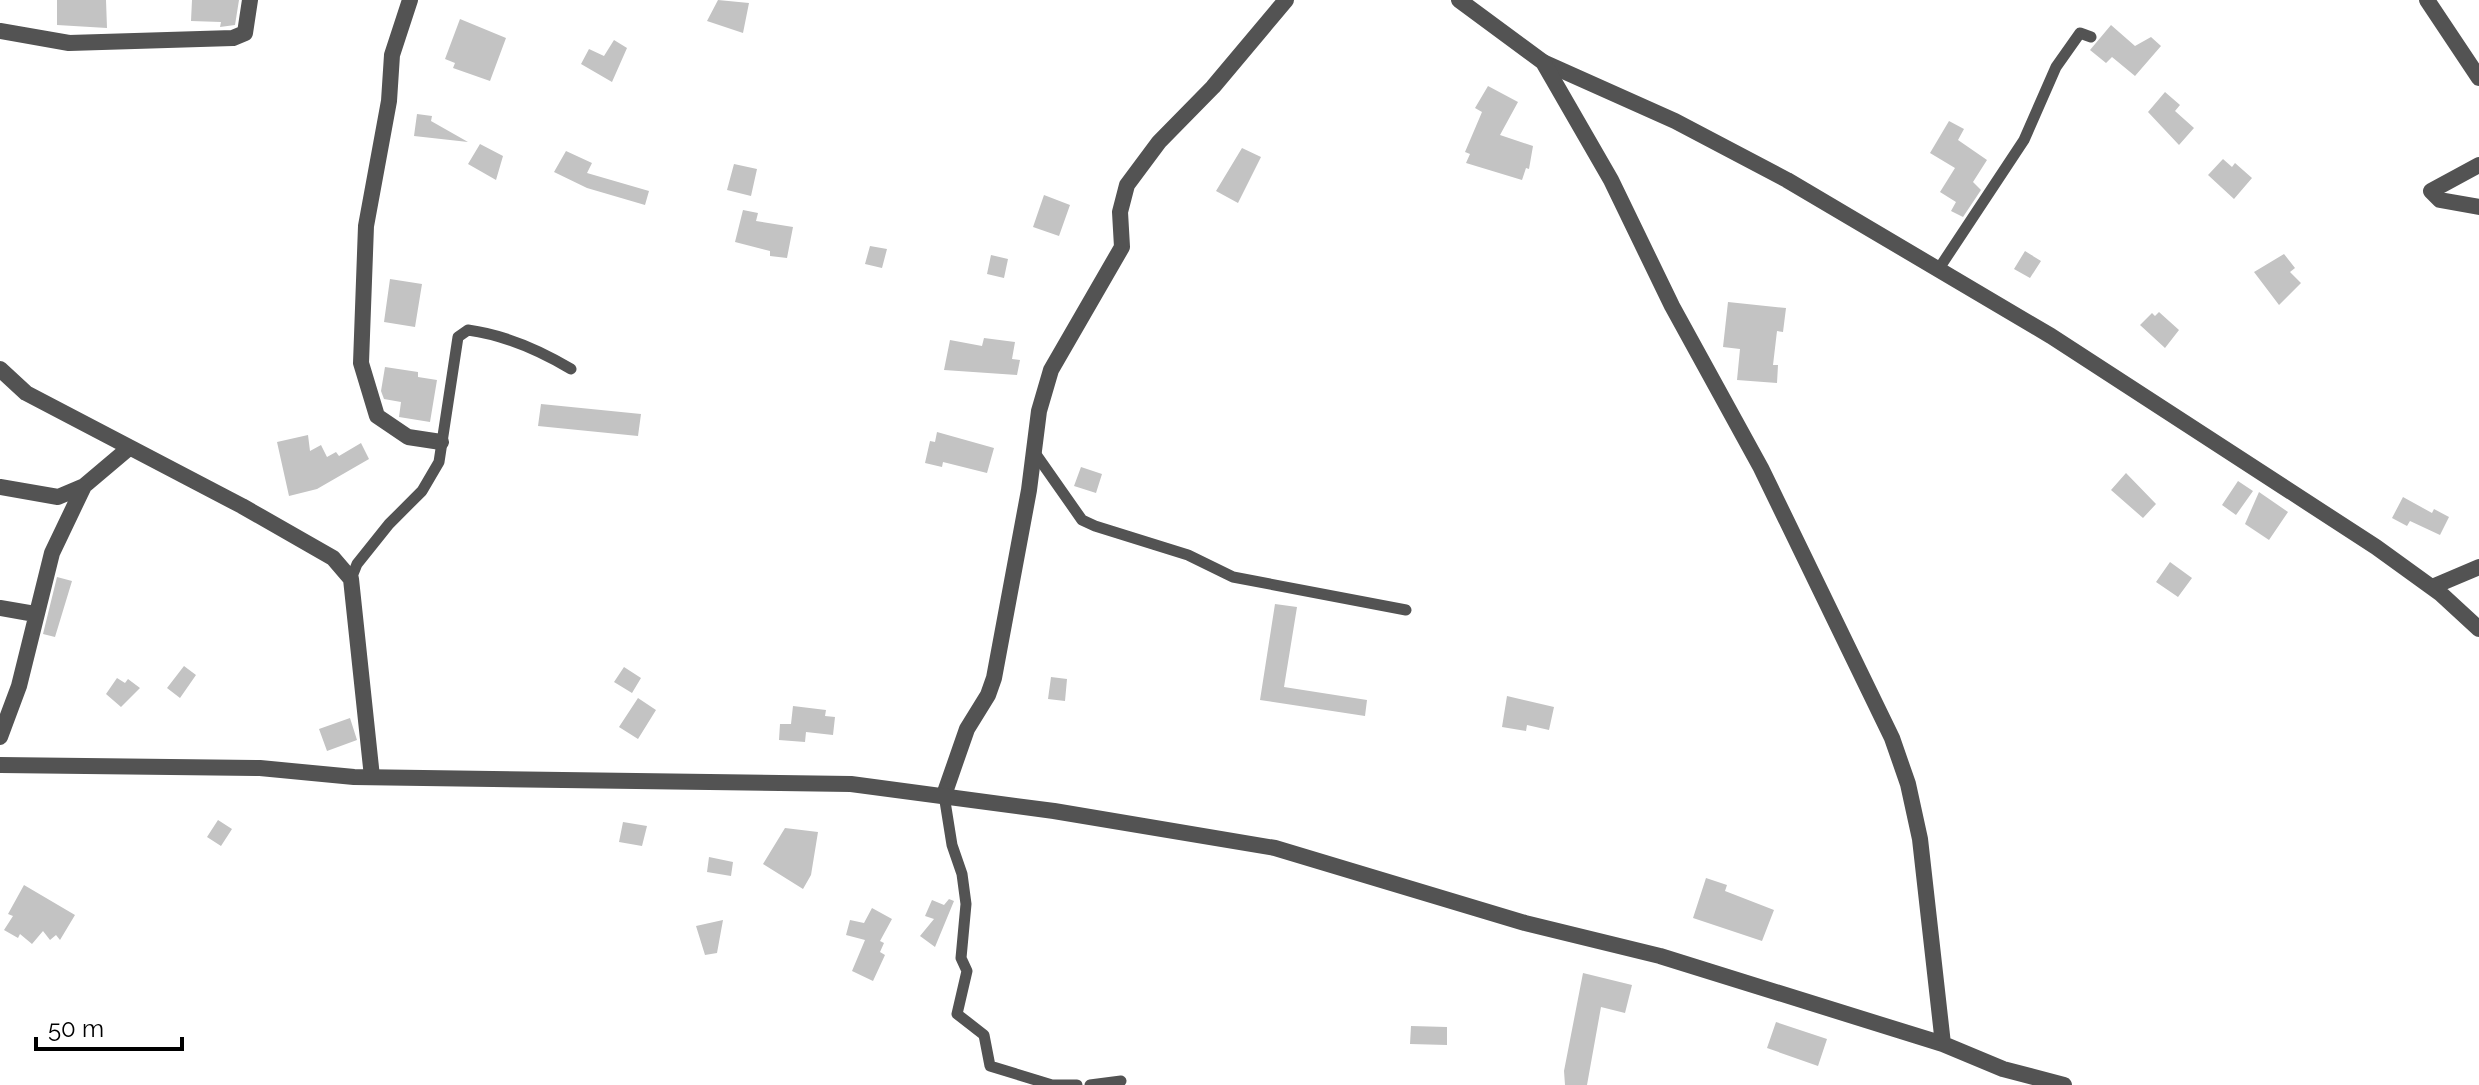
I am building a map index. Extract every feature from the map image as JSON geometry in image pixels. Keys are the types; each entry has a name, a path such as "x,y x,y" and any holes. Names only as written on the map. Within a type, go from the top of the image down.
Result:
{"street":[{"path":"0,31 69,43 163,37 233,38 245,33 250,0"},
{"path":"410,0 392,55 389,101 366,226 361,363 377,416 408,437 441,442"},
{"path":"944,795 967,729 988,695 994,678 1035,453 1039,411 1051,370 1122,247 1120,212 1127,185 1159,142 1213,87 1286,0"},
{"path":"1459,0 1543,62 1675,121 1787,180 2051,336 2432,587 2479,629"},
{"path":"2427,0 2479,78"},
{"path":"1543,62 1611,180 1672,306 1761,468 1892,738 1908,784 1920,839 1943,1044"},
{"path":"2479,165 2431,191 2440,200 2479,207"},
{"path":"0,369 26,393 242,506 333,558 351,579 372,777"},
{"path":"0,487 58,497 84,486 129,448"},
{"path":"0,737 19,686 52,553 84,486"},
{"path":"2432,587 2479,567"},
{"path":"0,608 35,614"},
{"path":"0,765 260,768 372,777 851,784 944,795 1275,848 1525,923 1660,956 1943,1044 2003,1069 2064,1085"}],"lane":[{"path":"1938,270 2024,140 2056,67 2080,33 2091,37"},
{"path":"351,579 357,564 389,524 422,491 439,462 458,337 468,330 488,333 545,353 571,369"},
{"path":"1035,453 1082,520 1095,526 1188,555 1233,577 1406,610"},
{"path":"944,795 966,904 961,958 967,971 957,1014 984,1035 990,1066 1052,1085 1077,1085"},
{"path":"1090,1085 1121,1081"}],"building":[{"path":"57,0 106,0 107,28 57,25"},
{"path":"192,0 239,0 235,25 220,27 221,22 191,21"},
{"path":"718,0 749,3 743,33 707,21"},
{"path":"460,19 506,38 490,81 453,68 455,63 445,59"},
{"path":"2111,25 2135,46 2151,37 2161,46 2135,76 2112,57 2106,63 2090,50"},
{"path":"614,40 627,48 612,82 581,64 589,49 604,56"},
{"path":"1488,86 1518,102 1500,135 1533,146 1529,169 1526,168 1522,180 1466,163 1470,154 1465,152 1482,112 1475,108"},
{"path":"2165,92 2180,105 2175,111 2194,128 2179,145 2148,112"},
{"path":"417,114 432,116 431,121 468,142 414,136"},
{"path":"1949,121 1964,129 1958,140 1987,160 1973,182 1981,190 1963,217 1951,211 1956,202 1940,192 1955,168 1930,153"},
{"path":"480,144 503,156 496,180 468,164"},
{"path":"1242,148 1261,157 1238,203 1216,191"},
{"path":"566,151 592,163 587,173 649,191 645,205 587,188 554,172"},
{"path":"2223,159 2232,167 2235,163 2252,178 2234,199 2208,175"},
{"path":"734,164 757,169 751,196 727,190"},
{"path":"1044,195 1070,205 1059,236 1033,227"},
{"path":"743,210 758,213 756,221 793,227 787,258 770,256 770,251 735,242"},
{"path":"870,246 887,249 882,268 865,264"},
{"path":"2025,251 2041,261 2030,278 2014,269"},
{"path":"2284,254 2295,268 2290,272 2301,283 2279,305 2254,272"},
{"path":"991,255 1008,259 1004,278 987,274"},
{"path":"390,279 422,284 415,327 384,322"},
{"path":"1728,302 1786,308 1783,332 1777,331 1773,365 1778,365 1777,383 1737,380 1740,349 1723,347"},
{"path":"2159,312 2179,330 2165,348 2140,325 2152,313 2155,316"},
{"path":"984,338 1015,342 1012,359 1020,360 1017,375 944,370 950,340 982,346"},
{"path":"385,367 418,372 418,377 437,380 430,422 399,417 401,402 384,399 381,391"},
{"path":"541,404 641,414 638,436 538,426"},
{"path":"937,432 994,448 987,473 943,462 942,467 925,463 930,441 935,442"},
{"path":"308,435 310,451 321,445 327,457 336,452 339,456 361,443 369,459 317,489 289,496 277,442"},
{"path":"1081,467 1102,474 1096,493 1074,486"},
{"path":"2126,473 2156,504 2143,518 2111,490"},
{"path":"2238,481 2253,491 2236,515 2222,505"},
{"path":"2259,492 2288,512 2269,540 2245,524"},
{"path":"2403,497 2432,513 2434,509 2449,517 2440,535 2410,521 2407,526 2392,518"},
{"path":"2170,562 2192,578 2178,597 2156,582"},
{"path":"57,577 72,581 55,637 43,634"},
{"path":"1275,604 1297,607 1284,687 1367,700 1365,716 1260,700"},
{"path":"184,666 196,675 180,698 167,688"},
{"path":"624,667 641,678 632,693 614,682"},
{"path":"1051,677 1067,679 1065,701 1048,699"},
{"path":"117,678 125,683 128,679 140,688 121,707 106,694"},
{"path":"1507,696 1554,707 1549,730 1527,725 1526,731 1502,727"},
{"path":"638,698 656,710 638,739 619,727"},
{"path":"793,706 826,710 825,716 835,717 833,735 806,732 805,742 779,740 780,724 791,724"},
{"path":"350,718 357,740 327,751 319,729"},
{"path":"218,820 232,829 221,846 207,837"},
{"path":"623,822 647,826 642,846 619,842"},
{"path":"785,828 818,832 811,875 803,889 763,864"},
{"path":"709,857 733,862 731,876 707,872"},
{"path":"1706,878 1727,885 1725,891 1774,910 1762,941 1693,918"},
{"path":"24,885 75,915 60,940 56,935 50,940 43,931 32,944 20,934 18,938 4,930 13,916 8,914"},
{"path":"949,899 954,901 935,947 920,936 934,919 925,916 932,900 944,905"},
{"path":"872,908 892,919 880,941 884,943 880,952 885,955 873,981 852,971 865,940 846,935 850,920 864,923"},
{"path":"723,920 717,953 705,955 696,926"},
{"path":"1583,973 1632,985 1625,1013 1601,1007 1587,1085 1565,1085 1564,1071"},
{"path":"1776,1022 1827,1039 1818,1066 1767,1048"},
{"path":"1411,1026 1447,1027 1447,1045 1410,1044"}]}
